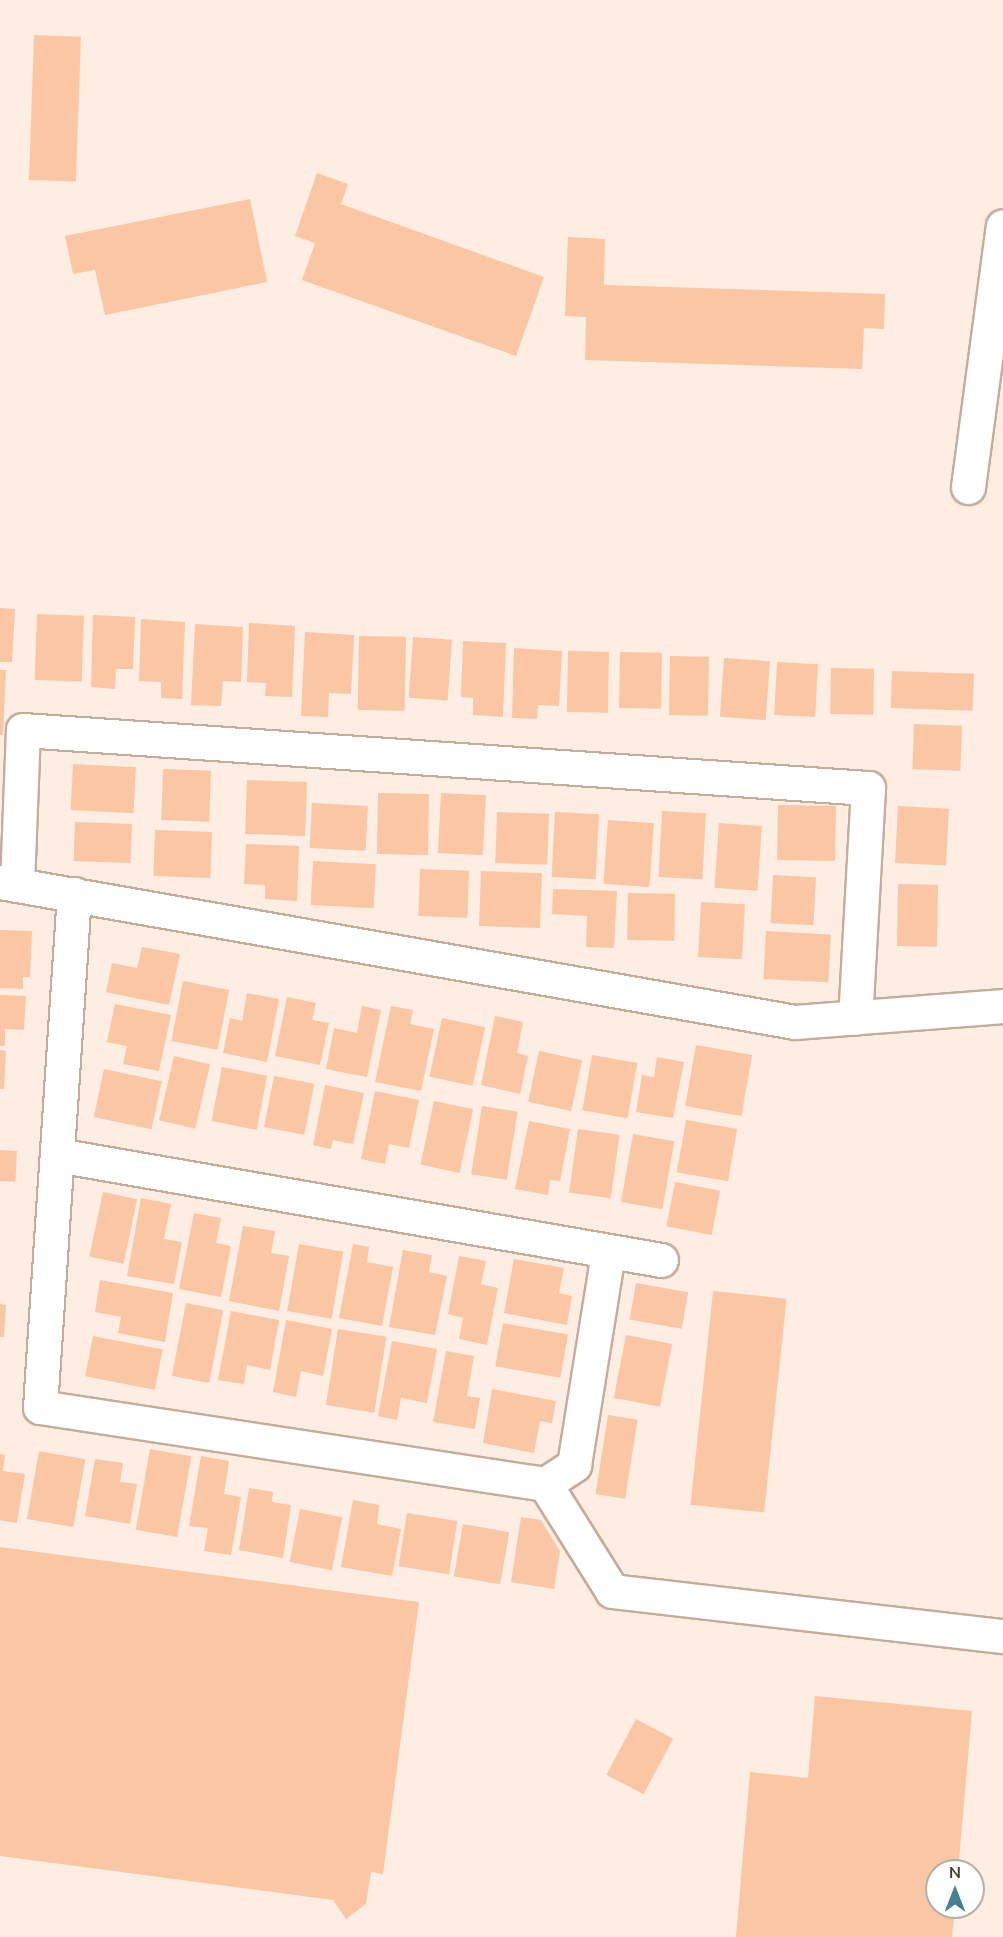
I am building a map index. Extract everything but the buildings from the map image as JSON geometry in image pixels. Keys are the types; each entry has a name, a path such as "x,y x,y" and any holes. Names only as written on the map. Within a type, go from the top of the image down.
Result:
{"street":[{"path":"968,487 1003,226"},
{"path":"855,1018 868,788 23,730 8,883 795,1022 855,1018 1003,1006"},
{"path":"74,894 40,1407 545,1484 574,1465 608,1253"},
{"path":"57,1155 608,1253 661,1260"},
{"path":"545,1484 612,1591 1003,1636"}]}
